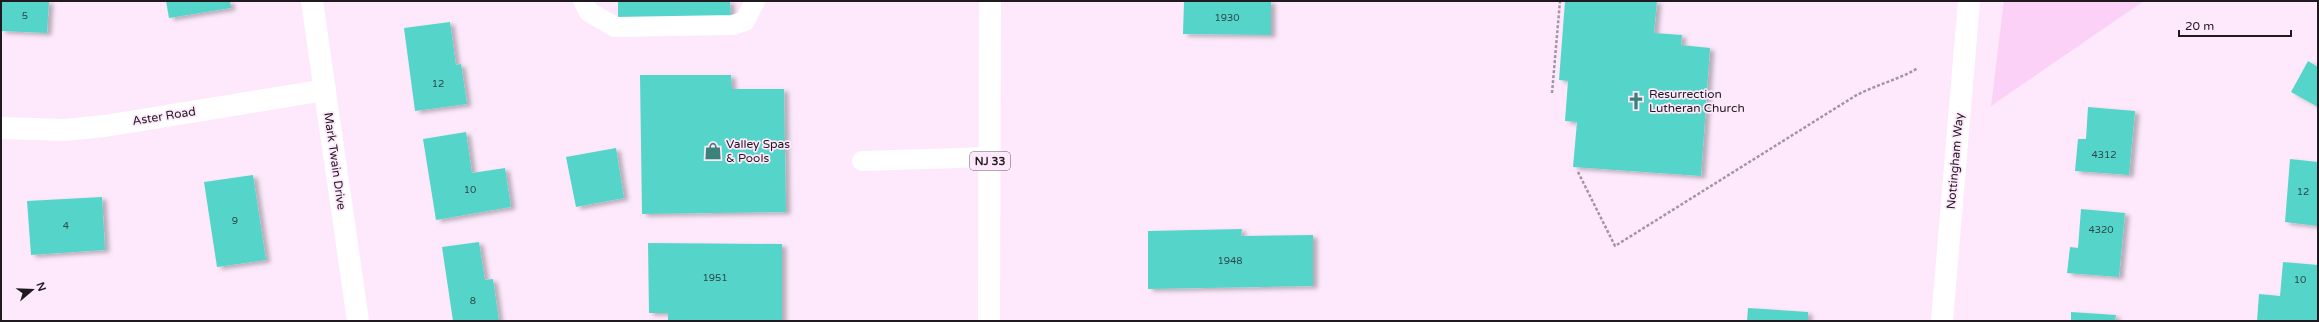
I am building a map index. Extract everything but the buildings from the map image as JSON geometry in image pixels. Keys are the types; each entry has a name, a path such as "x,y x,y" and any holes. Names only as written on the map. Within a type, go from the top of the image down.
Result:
{"street":[{"name":"Mark Twain Drive","path":"312,1 358,321"},
{"name":"NJ 33","path":"989,321 990,1"},
{"name":"Nottingham Way","path":"1942,321 1969,1"},
{"name":"Aster Road","path":"1,128 79,129 325,90"}],"lane":[{"path":"583,1 589,12 615,27 734,25 745,21 755,1"},
{"path":"862,161 990,157"}],"path":[{"path":"1552,93 1560,1"},
{"path":"1578,172 1615,246 1855,96 1873,86 1903,77 1918,68"}],"shaded area":[{"path":"2004,1 2144,1 1991,106"}],"place":[{"name":"Resurrection Lutheran Church","path":"1636,101"},
{"name":"Valley Spas & Pools","path":"713,151"}]}
